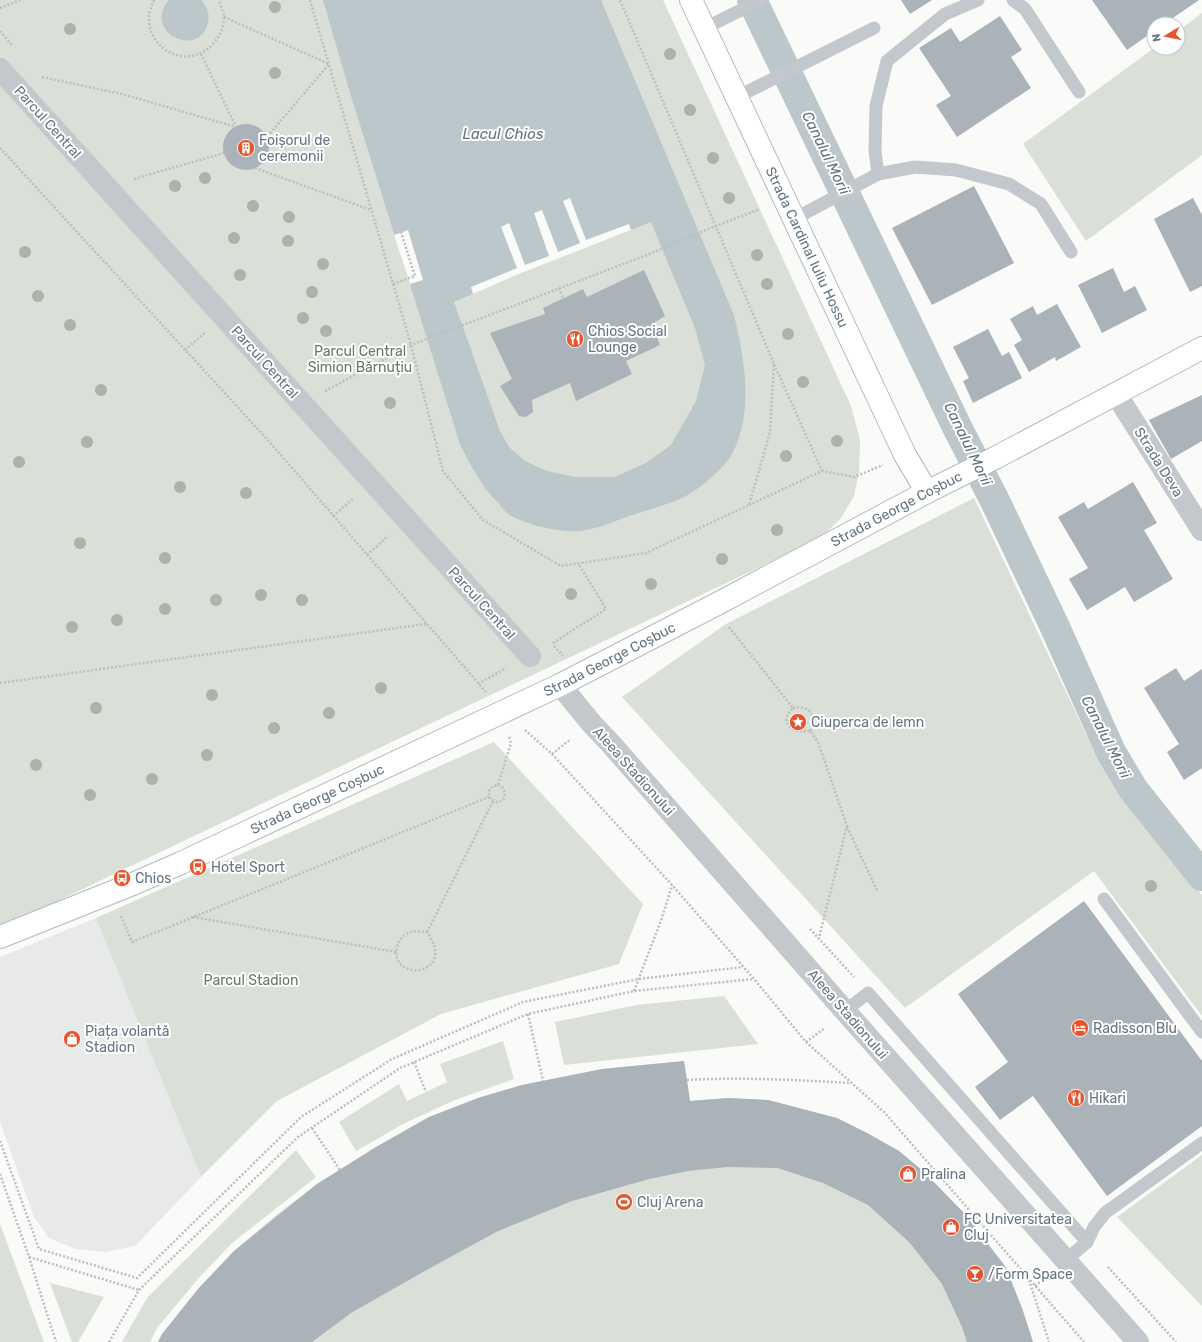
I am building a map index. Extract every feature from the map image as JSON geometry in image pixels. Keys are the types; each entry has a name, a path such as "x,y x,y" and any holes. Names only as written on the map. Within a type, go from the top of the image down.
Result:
{"main road":[{"name":"Strada Cardinal Iuliu Hossu","path":"691,0 905,455 927,492"},
{"name":"Strada George Coșbuc","path":"0,938 135,883 560,685 717,604 1202,348"}],"street":[{"name":"Parcul Central","path":"0,69 530,656"},
{"name":"Strada Deva","path":"1116,394 1196,508 1202,530"},
{"name":"Aleea Stadionului","path":"560,685 592,724 1138,1342"}],"lane":[{"path":"705,28 761,0"},
{"path":"878,174 875,151 876,106 887,61 945,14 978,0"},
{"path":"1013,0 1025,9 1079,92"},
{"path":"737,97 874,28"},
{"path":"794,219 878,174 915,167 956,170 1009,184 1041,204 1071,252"},
{"path":"1104,899 1202,1032"},
{"path":"845,1011 868,993 1087,1242"},
{"path":"1066,1260 1087,1242 1094,1227 1105,1213 1202,1144"}],"path":[{"path":"0,8 18,0"},
{"path":"154,0 149,15 152,34 161,47 175,55 190,57 201,54 212,47 222,33 224,17 219,0"},
{"path":"310,0 411,345 443,471 483,520 560,566 646,553 822,471 854,477 905,455"},
{"path":"620,0 774,364 822,471"},
{"path":"224,17 329,64"},
{"path":"41,77 122,94 236,127 201,54"},
{"path":"267,137 329,64"},
{"path":"0,148 267,439 478,684 530,656"},
{"path":"134,180 224,153"},
{"path":"255,168 372,210"},
{"path":"325,391 411,345 659,250 715,226 785,199"},
{"path":"393,284 415,276 401,232"},
{"path":"559,288 563,298"},
{"path":"186,350 190,346"},
{"path":"749,505 770,432 774,364"},
{"path":"333,516 339,510"},
{"path":"367,555 374,548"},
{"path":"552,644 606,609 578,563"},
{"path":"0,683 426,624"},
{"path":"726,624 793,708"},
{"path":"802,707 811,713 813,724 810,731 801,733 795,731 787,722 788,714 793,708 802,707"},
{"path":"503,712 552,754 672,885 744,967 806,1042 884,1112 1084,1342"},
{"path":"810,731 818,742 847,826 878,890"},
{"path":"498,785 511,744"},
{"path":"498,785 503,788 505,793 503,800 498,802 493,801 489,797 489,791 493,786 498,785"},
{"path":"120,916 132,942 192,916 489,797"},
{"path":"427,932 493,801"},
{"path":"819,939 847,826"},
{"path":"634,991 662,918 672,885"},
{"path":"192,916 396,952"},
{"path":"414,931 427,932 436,950 435,957 427,968 413,971 407,969 401,965 396,952 399,940 403,936 414,931"},
{"path":"0,1141 39,1249 137,1278 301,1117 392,1059 523,1002 639,979 744,967"},
{"path":"109,1342 139,1290 298,1137 400,1068 528,1014 634,991 754,979"},
{"path":"528,1014 543,1081"},
{"path":"414,1062 426,1092"},
{"path":"687,1080 741,1078 851,1083"},
{"path":"312,1128 340,1170"},
{"path":"0,1174 29,1257 56,1342"},
{"path":"1087,1242 1176,1342"},
{"path":"29,1257 139,1290"},
{"path":"1028,1277 1049,1342"}],"shaded area":[{"name":"Piața volantă Stadion","path":"96,918 201,1177 135,1246 106,1252 75,1249 49,1238 34,1217 0,1122 0,957"}],"green space":[{"name":"Parcul Central Simion Bărnuțiu","path":"0,0 663,0 851,406 860,440 859,472 854,496 841,518 821,538 49,905 0,924"},
{"path":"1202,13 1202,155 1086,241 1023,144 1146,54 1146,56 1186,56 1186,25"},
{"path":"974,498 1094,751 1149,828 1202,895 1202,1016 1094,871 905,1008 622,697 726,624"},
{"name":"Parcul Stadion","path":"494,742 643,904 619,964 441,1014 277,1101 201,1177 96,918"},
{"path":"724,996 758,1044 564,1065 555,1022 637,1005"},
{"path":"503,1041 514,1079 455,1100 403,1124 356,1151 339,1122 399,1084 407,1101 447,1082 440,1064"},
{"name":"Cluj Arena","path":"684,1061 690,1101 728,1098 768,1100 837,1118 899,1151 923,1171 963,1212 1005,1266 1022,1308 1033,1342 158,1342 162,1334 198,1289 234,1251 275,1216 317,1184 376,1147 429,1117 478,1098 522,1085 602,1069"},
{"path":"296,1150 316,1177 232,1243 198,1279 157,1328 150,1342 122,1342 147,1298"},
{"path":"1202,1155 1202,1306 1117,1217"},
{"path":"0,1224 44,1342 0,1342"},
{"path":"50,1283 104,1297 78,1342 72,1342"}],"water":[{"path":"169,0 201,0 209,17 203,34 195,39 185,40 175,37 167,31 162,23 162,12"},
{"name":"Lacul Chios","path":"323,0 601,0 734,315 738,332 744,368 745,403 743,421 739,438 732,454 723,466 709,480 680,499 606,524 580,531 564,531 544,528 517,519 504,510 472,468 460,444 350,93","holes":["651,222 695,328 705,365 696,401 671,445 646,463 615,477 575,477 547,471 525,461 509,447 500,431 454,302 519,274"]}],"pier":[{"path":"570,198 586,240 629,224 631,230 519,274 473,294 471,287 517,268 501,227 509,223 525,265 549,256 534,213 542,210 558,252 580,243 563,201"},
{"path":"408,230 423,280 410,284 394,235"}],"building":[{"path":"901,0 932,0 910,14"},
{"path":"1092,0 1199,0 1176,16 1146,16 1146,37 1127,50"},
{"path":"1000,16 1022,50 1011,57 1031,88 957,137 936,105 951,96 919,48 951,28 960,42"},
{"name":"Foișorul de ceremonii","path":"246,124 259,128 265,134 269,147 265,160 259,166 246,170 233,166 227,160 223,147 227,134 233,128"},
{"path":"974,186 1014,263 932,305 892,228"},
{"path":"1193,198 1202,215 1202,286 1190,292 1154,219"},
{"path":"1113,268 1124,292 1135,286 1147,310 1102,333 1078,285"},
{"name":"Chios Social Lounge","path":"644,270 665,316 652,324 660,345 626,361 632,374 576,401 570,383 532,400 533,412 526,417 519,416 500,386 512,379 490,333 545,314 543,308 583,289 587,297"},
{"path":"1057,304 1081,347 1056,361 1055,357 1029,372 1014,345 1022,340 1010,319 1033,306 1037,315"},
{"path":"988,329 1002,356 1009,352 1022,378 973,403 963,381 969,378 953,347"},
{"path":"1202,395 1202,441 1171,459 1149,420"},
{"path":"1133,482 1157,523 1144,530 1173,579 1134,602 1125,587 1087,610 1069,579 1088,568 1058,517 1084,502 1088,509"},
{"path":"1176,668 1184,681 1202,669 1202,768 1184,780 1167,752 1179,744 1144,688"},
{"name":"Radisson Blu","path":"1084,901 1202,1061 1202,1126 1107,1196 1033,1096 1000,1120 975,1087 1008,1062 958,994"},
{"path":"684,1061 690,1101 728,1098 768,1100 837,1118 899,1151 923,1171 963,1212 1005,1266 1022,1308 1033,1342 967,1342 962,1327 942,1284 910,1243 868,1205 823,1183 778,1168 727,1167 688,1171 649,1179 572,1201 496,1232 351,1313 312,1342 158,1342 162,1334 198,1289 234,1251 317,1184 376,1147 429,1117 478,1098 522,1085 602,1069"}],"waterway":[{"name":"Canalul Morii","path":"752,0 956,425 996,503 1054,625 1111,752 1133,789 1202,876"}],"place":[{"name":"Foișorul de ceremonii","path":"246,148"},
{"name":"Chios Social Lounge","path":"575,339"},
{"name":"Ciuperca de lemn","path":"798,722"},
{"name":"Hotel Sport","path":"198,867"},
{"name":"Chios","path":"122,878"},
{"name":"Radisson Blu","path":"1080,1028"},
{"name":"Piața volantă Stadion","path":"72,1039"},
{"name":"Hikari","path":"1076,1098"},
{"name":"Pralina","path":"908,1174"},
{"name":"Cluj Arena","path":"624,1202"},
{"name":"FC Universitatea Cluj","path":"951,1227"},
{"name":"/Form Space","path":"975,1274"}]}
